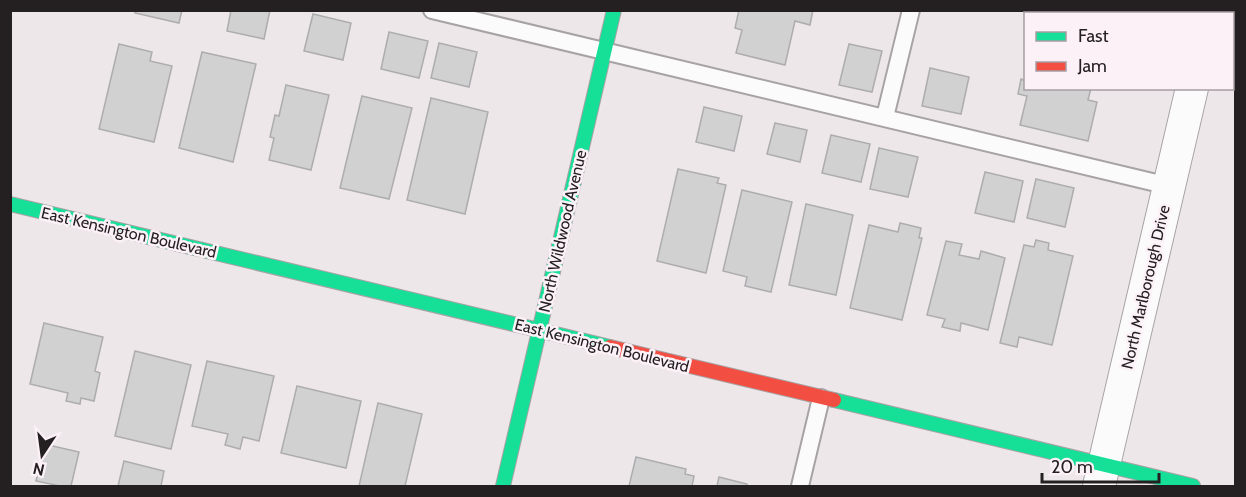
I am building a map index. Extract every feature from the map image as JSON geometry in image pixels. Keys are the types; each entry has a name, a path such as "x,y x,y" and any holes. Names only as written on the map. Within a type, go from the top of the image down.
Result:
{"street":[{"name":"North Wildwood Avenue","path":"503,486 614,10"},
{"name":"North Marlborough Drive","path":"1102,476 1192,90"},
{"name":"East Kensington Boulevard","path":"10,204 821,398 1102,476 1193,486"}],"lane":[{"path":"432,10 1169,186"},
{"path":"885,117 911,10"},
{"path":"800,486 821,398"}],"building":[{"path":"136,10 182,10 179,23 135,13"},
{"path":"231,10 270,10 264,39 227,31"},
{"path":"739,10 813,10 810,25 795,21 785,65 736,53 742,30 735,28"},
{"path":"313,14 351,23 343,60 304,51"},
{"path":"389,32 428,41 419,78 381,69"},
{"path":"439,43 477,52 469,87 431,78"},
{"path":"119,44 152,52 150,61 172,66 154,142 99,129"},
{"path":"849,44 882,51 872,92 839,85"},
{"path":"202,52 256,64 233,162 179,148"},
{"path":"930,68 969,77 961,114 922,106"},
{"path":"1021,79 1024,80 1024,90 1090,90 1088,100 1097,102 1088,141 1020,125 1027,96 1018,94"},
{"path":"286,85 329,95 311,170 269,160 274,138 270,137 275,115 279,116"},
{"path":"362,96 412,108 389,199 340,188"},
{"path":"431,98 488,112 465,214 407,200"},
{"path":"704,107 742,116 734,151 696,142"},
{"path":"775,123 807,130 800,162 767,154"},
{"path":"831,135 870,144 861,182 822,173"},
{"path":"879,148 918,157 908,197 870,189"},
{"path":"678,169 719,178 717,183 726,185 706,273 657,261"},
{"path":"985,172 1023,181 1014,222 975,213"},
{"path":"1036,179 1074,188 1065,227 1027,218"},
{"path":"742,190 792,202 771,292 745,286 747,277 723,271"},
{"path":"806,204 853,215 836,295 789,285"},
{"path":"900,223 921,228 919,238 922,238 902,320 850,308 869,225 898,232"},
{"path":"1036,240 1049,243 1048,250 1073,256 1052,345 1019,337 1017,347 1000,343 1024,245 1034,247"},
{"path":"946,241 962,244 959,255 979,259 981,251 1005,258 988,330 961,323 960,331 942,327 945,319 927,315"},
{"path":"44,323 103,337 95,371 100,373 94,401 81,398 80,404 66,401 68,393 30,384"},
{"path":"135,351 191,365 171,449 115,436"},
{"path":"207,361 274,376 259,441 243,437 240,449 225,445 228,434 192,426"},
{"path":"297,386 361,401 346,468 281,453"},
{"path":"378,403 422,414 405,486 359,486"},
{"path":"44,444 79,452 71,486 36,481"},
{"path":"636,457 686,469 685,474 694,476 692,486 629,486"},
{"path":"124,461 164,471 161,486 118,486"},
{"path":"719,477 747,484 747,486 717,486"}],"traffic: fast":[{"path":"503,486 614,10"},
{"path":"10,204 610,347"},
{"path":"834,400 1193,486"}],"traffic: jam":[{"path":"610,347 834,400"}]}
